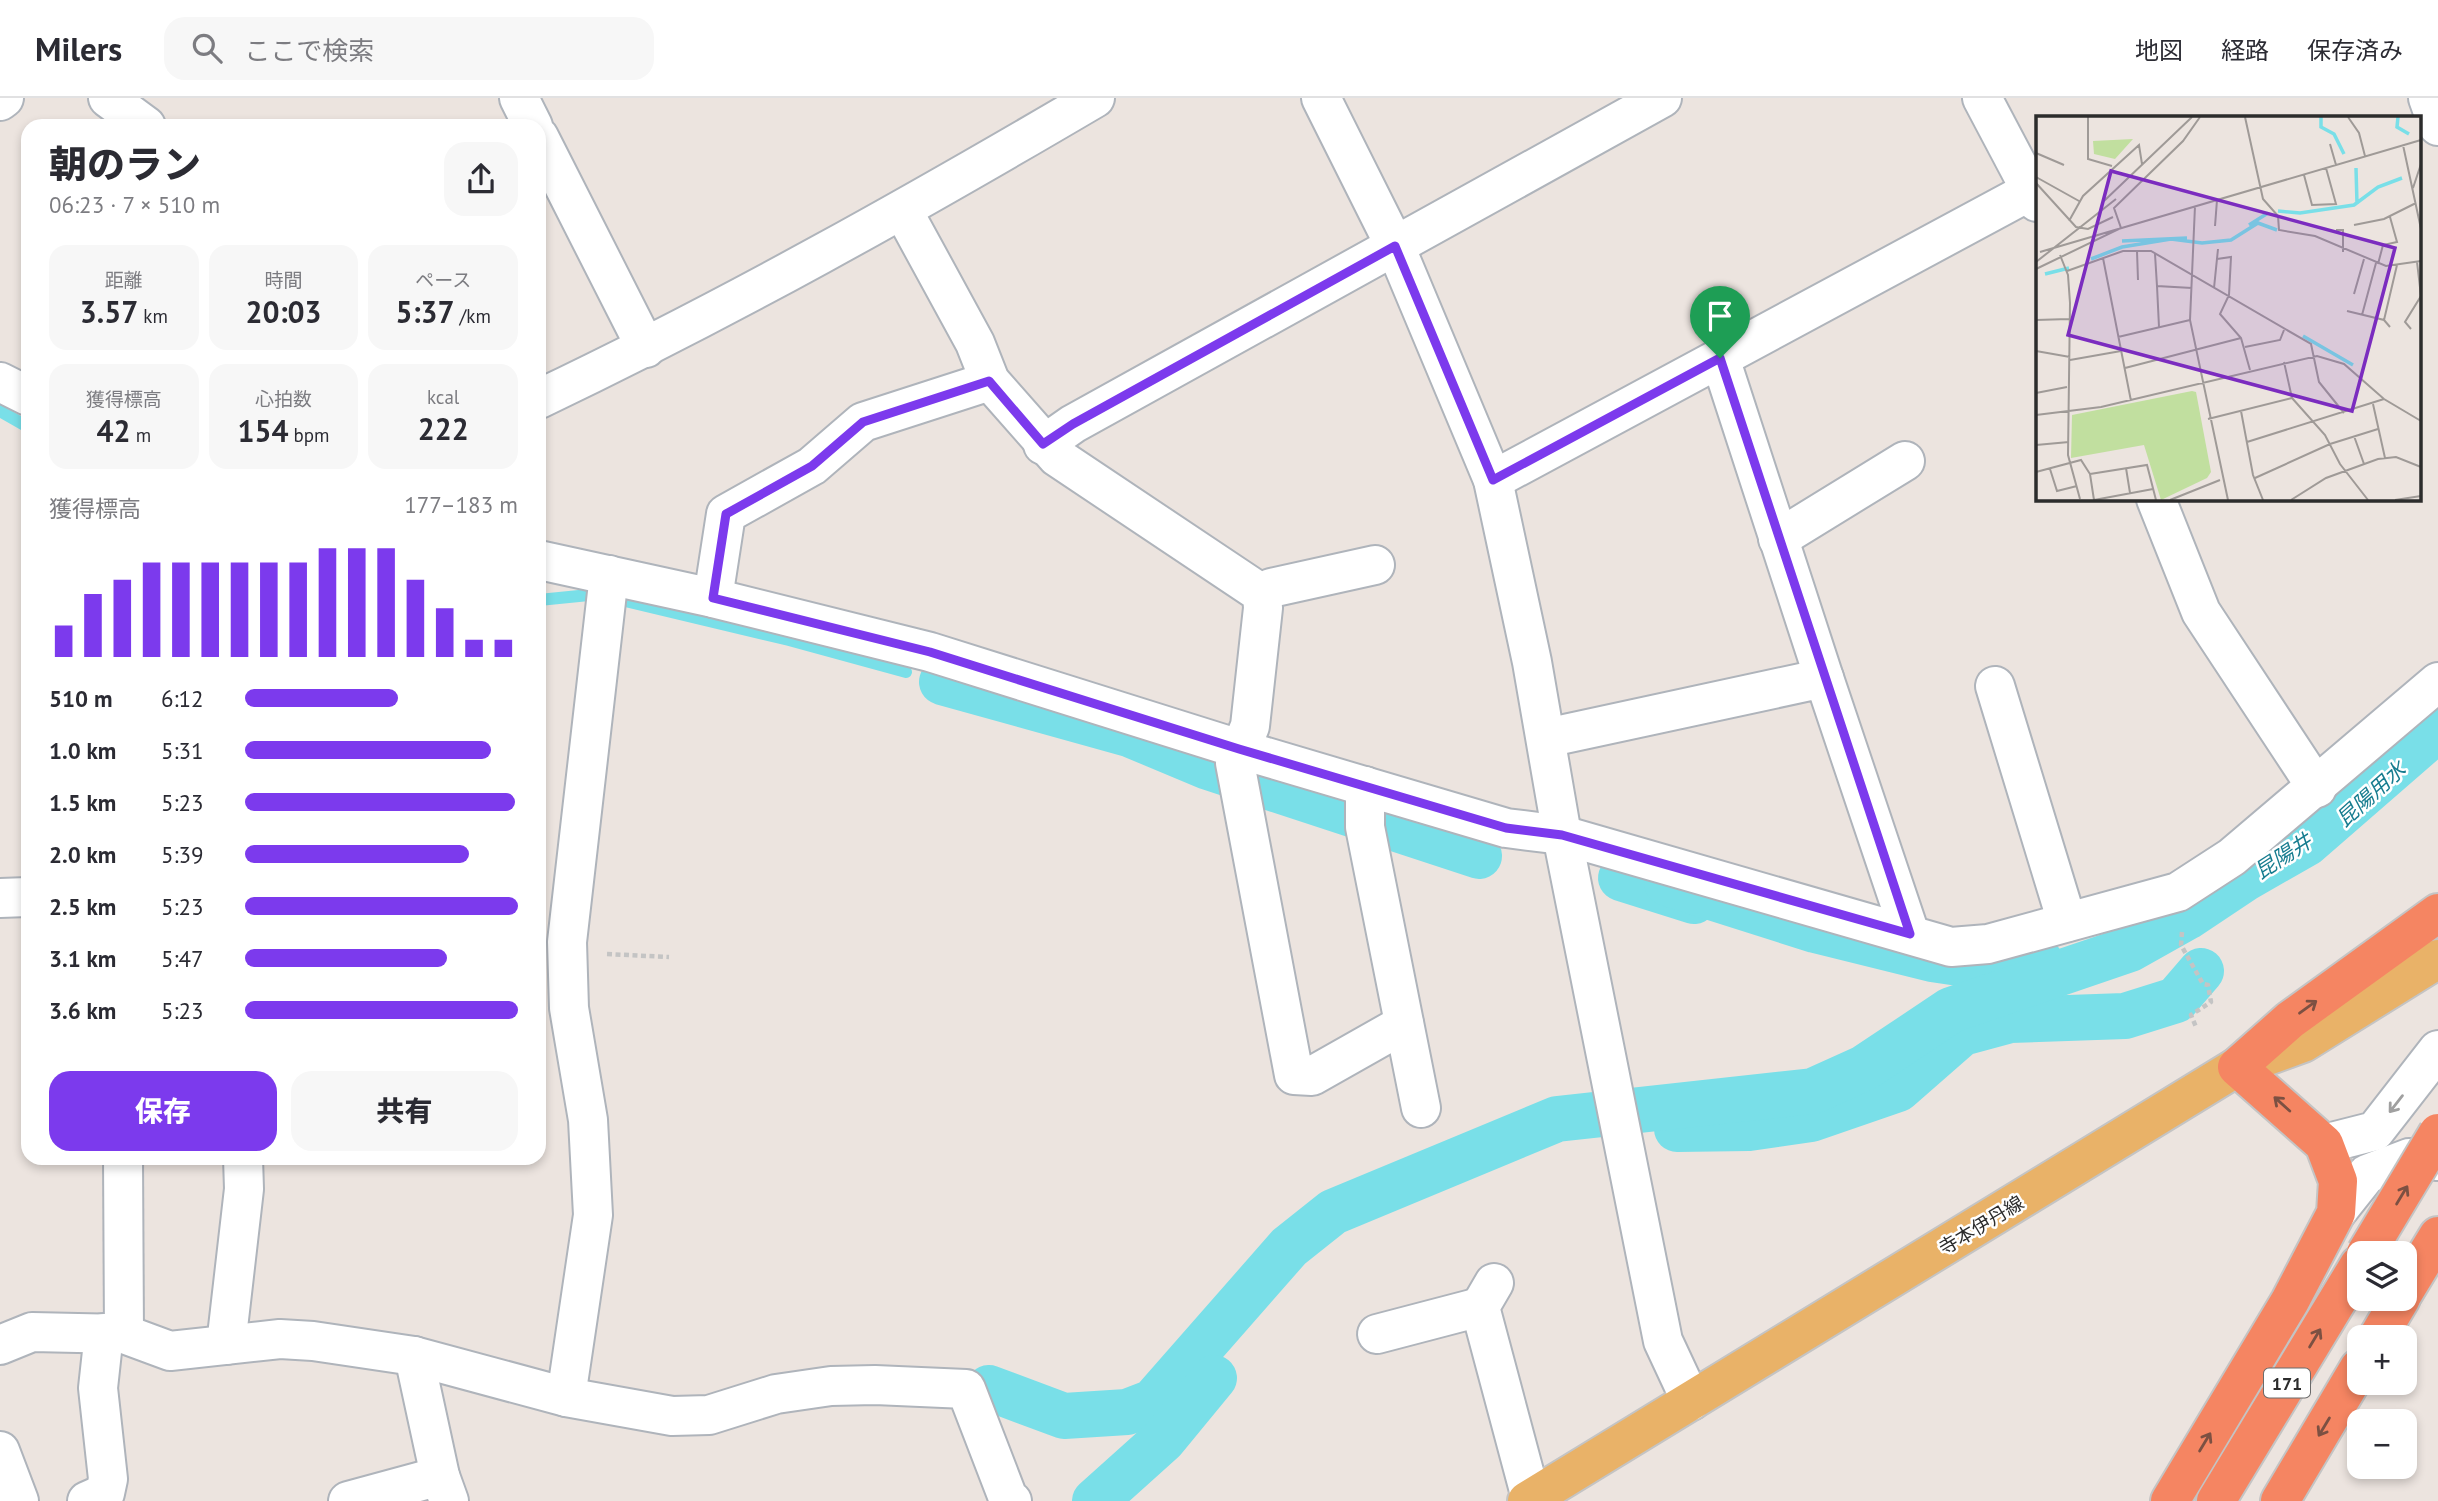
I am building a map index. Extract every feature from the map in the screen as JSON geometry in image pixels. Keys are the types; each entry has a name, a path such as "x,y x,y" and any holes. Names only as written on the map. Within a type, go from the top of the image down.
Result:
{"highway":[{"path":"2170,1501 2290,1301 2336,1213 2338,1181 2324,1144 2237,1067 2290,1020 2438,913"},
{"path":"2373,1241 2438,1133"},
{"path":"2417,1271 2438,1236"},
{"name":"171","path":"2216,1501 2347,1285"},
{"name":"171","path":"2280,1501 2347,1388"}],"main road":[{"name":"寺本伊丹線","path":"1529,1500 2237,1067 2303,1043 2438,959"}],"street":[{"path":"108,98 136,119"},
{"path":"519,98 530,119"},
{"path":"546,396 646,348 903,211 1095,98"},
{"path":"1321,98 1395,246 1493,480 1663,1340 1691,1401"},
{"path":"1043,444 1073,424 1662,98"},
{"path":"1493,480 1720,358 2035,196 1982,98"},
{"path":"2428,98 2438,126"},
{"path":"546,151 646,348"},
{"path":"903,211 975,343 989,381 1043,444 1057,457 1262,594"},
{"path":"1720,358 1910,934"},
{"path":"713,598 726,514 812,466 863,422 989,381"},
{"path":"0,382 21,392"},
{"path":"1778,539 1905,461"},
{"path":"2156,500 2201,611 2317,788"},
{"path":"546,562 713,598 930,652 1237,765 1366,806 1562,835 1951,947 1969,948 2178,892 2232,857 2317,788 2438,682"},
{"path":"1262,594 1271,588 1375,565"},
{"path":"566,1397 593,1214 587,1120 569,1008 568,952 609,575"},
{"path":"1262,594 1263,608 1250,726 1237,765 1294,1075 1312,1076 1404,1024"},
{"path":"1546,738 1824,678"},
{"path":"1995,686 2067,922"},
{"path":"1366,806 1404,1024 1422,1108"},
{"path":"0,898 21,897"},
{"path":"2324,1144 2375,1131 2438,1050"},
{"path":"2336,1213 2367,1174 2409,1158 2438,1161"},
{"path":"87,1501 105,1493 108,1479 98,1388 114,1333 123,1165"},
{"path":"226,1345 244,1189 243,1165"},
{"path":"1377,1335 1487,1295 1529,1500"},
{"path":"0,1345 32,1332 114,1333 170,1351 280,1339 313,1341 414,1356 566,1397 652,1414 690,1417 709,1415 796,1390 875,1385 966,1389 1008,1499 1012,1501"},
{"path":"348,1501 444,1488 414,1356"},
{"path":"0,1451 19,1501"}],"path":[{"path":"2182,930 2181,945 2203,984 2208,985 2211,1002 2191,1015 2196,1027"},
{"path":"568,952 669,957"}],"waterway":[{"path":"0,411 21,423"},
{"path":"546,599 589,595"},
{"path":"621,600 789,640 906,672"},
{"path":"942,682 1129,734 1208,767 1479,856"},
{"path":"989,1388 1064,1416 1127,1412 1153,1402 1289,1247 1333,1212 1557,1119 1813,1091 1864,1068 1951,1010 2130,949 2187,917 2244,879 2307,843 2438,729"},
{"path":"1621,878 1694,901"},
{"path":"1667,883 1815,930 1932,959 2013,971 2040,961"},
{"path":"1677,1129 1749,1128 1811,1119 1898,1089 1962,1033 2010,1020 2125,1016 2176,1000 2201,971"},
{"path":"1095,1501 1163,1440 1214,1378"}],"route":[{"path":"1395,246 1493,480 1720,358 1910,934 1562,835 1506,828 1239,749 930,652 713,598 726,514 812,466 863,422 989,381 1043,444 1073,424 1395,246"}],"water label":[{"name":"昆陽用水","path":"2371,794"},
{"name":"昆陽井","path":"2283,856"}]}
